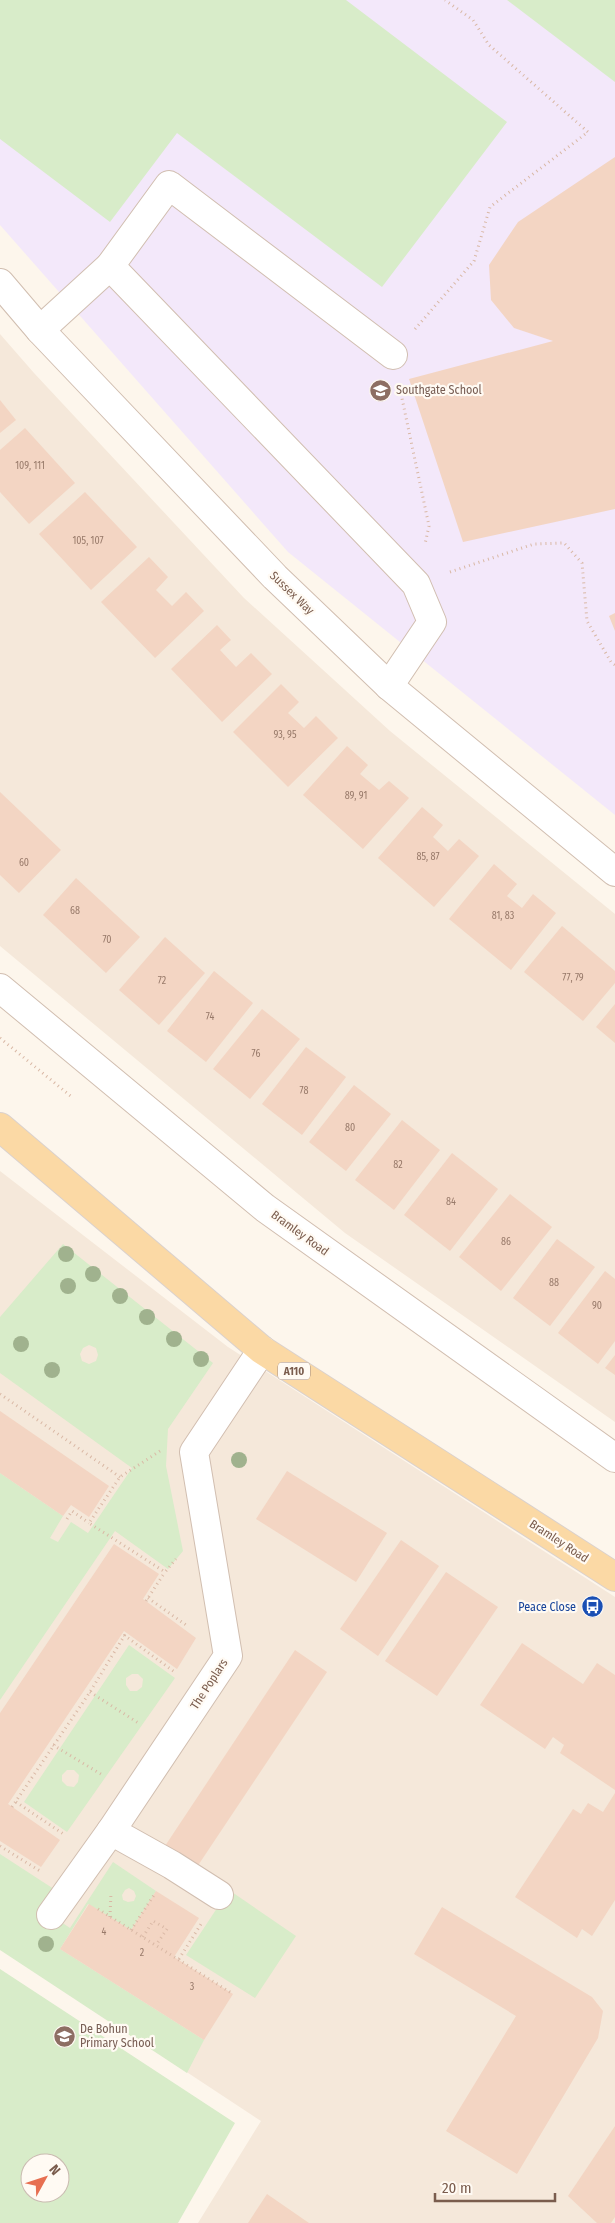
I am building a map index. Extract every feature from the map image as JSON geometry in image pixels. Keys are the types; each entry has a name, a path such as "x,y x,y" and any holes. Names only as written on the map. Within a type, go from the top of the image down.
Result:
{"main road":[{"name":"Bramley Road","path":"0,1127 262,1350 615,1577"}],"street":[{"path":"40,330 110,266 169,185 393,355"},
{"path":"110,266 416,584 432,622 389,686"},
{"name":"Sussex Way","path":"0,283 40,330 275,577 389,686 615,872"},
{"name":"Bramley Road","path":"0,988 265,1208 615,1458"},
{"name":"The Poplars","path":"51,1915 111,1831 204,1693 229,1652 194,1452 262,1350"},
{"path":"111,1831 172,1865 219,1895"}],"path":[{"path":"416,584 429,526 393,355 474,261 490,207 588,132 489,45 473,20 445,0"},
{"path":"416,584 534,544 564,543 582,563 587,621 611,662 615,665"},
{"path":"0,1394 120,1477"},
{"path":"89,1523 120,1477 167,1447"},
{"path":"67,1519 72,1511 165,1572"},
{"path":"146,1601 168,1569"},
{"path":"12,1807 90,1692 125,1634 204,1693"},
{"path":"90,1692 142,1725"},
{"path":"53,1745 104,1776"},
{"path":"16,1802 94,1855"},
{"path":"0,1846 70,1890"},
{"path":"131,1930 172,1865"},
{"path":"179,1960 219,1895"},
{"path":"96,1908 233,1994"},
{"path":"143,1937 153,1921 166,1929 156,1945"}],"shaded area":[{"name":"Southgate School","path":"0,0 615,0 615,815 288,552 0,225"},
{"path":"0,334 34,373 244,598 390,731 615,914 615,1422 345,1233 0,946"},
{"path":"0,1171 228,1347 615,1597 615,2223 198,2223 261,2121 0,1949"}],"green space":[{"path":"0,0 346,0 507,122 382,287 177,133 110,222 0,139"},
{"path":"507,0 615,0 615,82"},
{"path":"63,1244 213,1363 168,1429 166,1466 183,1551 168,1569 115,1531 0,1700 0,1473 63,1516 50,1538 58,1542 71,1522 88,1533 132,1468 0,1373 0,1317","holes":["89,1345 96,1348 98,1355 96,1361 89,1364 82,1361 80,1354 83,1348"]},
{"path":"129,1645 175,1678 67,1832 24,1802","holes":["132,1674 138,1674 143,1679 142,1687 137,1691 130,1691 126,1685 126,1678","67,1770 74,1770 79,1775 78,1782 74,1787 67,1786 62,1781 62,1775"]},
{"path":"0,1854 60,1893 46,1912 70,1928 113,1862 156,1891 131,1930 88,1904 60,1949 204,2040 187,2073 0,1950","holes":["129,1888 134,1891 136,1896 134,1901 128,1902 123,1900 122,1895 125,1890"]},
{"path":"229,1890 296,1936 255,1998 186,1955"},
{"name":"De Bohun Primary School","path":"0,1969 235,2123 178,2223 0,2223"}],"building":[{"path":"615,157 615,509 463,542 409,379 553,341 514,328 491,300 489,265 518,222"},
{"path":"0,400 16,420 0,433"},
{"path":"25,428 75,483 29,524 0,492 0,450"},
{"path":"85,492 137,547 91,590 39,534"},
{"path":"149,557 168,577 156,590 172,606 186,592 204,611 155,658 101,602"},
{"path":"615,613 615,631 609,616"},
{"path":"217,625 231,640 220,650 236,667 251,653 272,674 222,722 171,669"},
{"path":"281,684 299,702 288,713 304,728 316,716 338,738 288,787 233,732"},
{"path":"347,746 368,765 360,774 379,790 389,781 409,798 363,849 303,795"},
{"path":"0,792 61,850 19,893 0,875"},
{"path":"422,807 443,825 433,837 448,851 459,839 479,856 434,907 378,858"},
{"path":"494,864 517,884 507,896 522,908 533,894 556,913 511,970 449,919"},
{"path":"76,878 140,937 106,973 43,915"},
{"path":"562,926 615,971 615,983 583,1021 524,972"},
{"path":"165,937 205,973 159,1025 119,990"},
{"path":"214,971 253,1003 206,1062 167,1031"},
{"path":"615,1004 615,1043 596,1027"},
{"path":"262,1009 300,1039 250,1099 213,1069"},
{"path":"306,1047 346,1077 302,1135 262,1104"},
{"path":"354,1085 391,1114 346,1171 309,1142"},
{"path":"402,1120 440,1150 394,1210 355,1180"},
{"path":"452,1153 498,1189 450,1251 404,1215"},
{"path":"510,1194 552,1227 501,1291 459,1257"},
{"path":"557,1239 595,1267 550,1326 513,1298"},
{"path":"605,1271 615,1279 615,1341 598,1364 558,1333"},
{"path":"615,1355 615,1375 605,1368"},
{"path":"0,1411 109,1486 89,1517 71,1505 63,1516 0,1473"},
{"path":"287,1471 387,1533 356,1582 256,1519"},
{"path":"401,1540 439,1566 378,1656 340,1629"},
{"path":"114,1544 159,1574 143,1599 196,1638 177,1669 124,1631 8,1804 60,1840 41,1867 0,1841 0,1713"},
{"path":"446,1572 498,1607 437,1696 385,1661"},
{"path":"522,1643 583,1684 597,1663 615,1675 615,1790 560,1753 564,1745 553,1737 545,1749 480,1705"},
{"path":"295,1650 327,1672 197,1867 165,1846"},
{"path":"615,1793 615,1900 592,1936 582,1929 577,1938 515,1897 573,1809 581,1814 588,1803 603,1812"},
{"path":"156,1891 199,1918 174,1957 233,1994 204,2040 60,1949 89,1904 131,1930"},
{"path":"442,1907 592,1997 603,2011 598,2038 517,2174 446,2131 516,2016 414,1954"},
{"path":"615,2126 615,2217 611,2223 597,2223 568,2196"},
{"path":"267,2194 309,2223 248,2223"}],"place":[{"name":"Southgate School","path":"380,390"},
{"name":"Peace Close","path":"592,1607"},
{"name":"De Bohun Primary School","path":"64,2036"}]}
